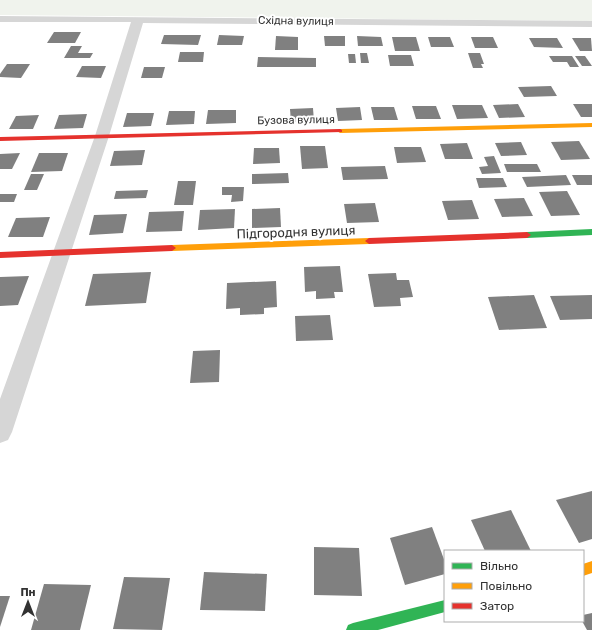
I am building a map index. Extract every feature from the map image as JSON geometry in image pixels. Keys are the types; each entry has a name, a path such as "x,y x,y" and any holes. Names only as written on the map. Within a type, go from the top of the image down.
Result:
{"street":[{"name":"Східна вулиця","path":"0,19 592,24"},
{"path":"0,432 102,136 138,19"},
{"name":"Бузова вулиця","path":"0,139 592,125"},
{"name":"Підгородня вулиця","path":"0,255 592,232"},
{"path":"353,630 444,606"}],"shaded area":[{"path":"0,0 592,0 592,21 0,15"}],"building":[{"path":"54,32 81,32 75,43 47,43"},
{"path":"164,35 201,35 198,45 161,44"},
{"path":"219,35 244,36 242,45 217,45"},
{"path":"276,36 298,37 298,50 275,50"},
{"path":"324,36 345,36 345,46 325,46"},
{"path":"357,36 381,37 383,46 358,46"},
{"path":"392,37 416,37 420,51 395,51"},
{"path":"428,37 450,37 454,47 431,47"},
{"path":"471,37 493,37 498,48 475,48"},
{"path":"529,38 557,38 563,48 534,47"},
{"path":"572,38 591,38 592,51 580,51"},
{"path":"71,46 82,46 78,53 93,53 90,58 64,58"},
{"path":"180,52 204,52 203,62 178,62"},
{"path":"360,53 367,53 369,63 361,63"},
{"path":"468,53 480,53 484,64 481,64 483,68 473,68"},
{"path":"348,54 355,54 356,63 349,63"},
{"path":"388,55 411,55 414,66 390,66"},
{"path":"549,56 572,56 579,67 570,67 567,62 553,62"},
{"path":"575,56 585,56 592,66 582,66"},
{"path":"258,57 316,58 316,67 257,67"},
{"path":"7,64 30,64 21,78 0,77 0,74"},
{"path":"82,66 106,66 101,78 76,77"},
{"path":"144,67 165,67 162,78 141,78"},
{"path":"551,86 557,96 524,97 518,87"},
{"path":"518,104 525,117 499,118 493,105"},
{"path":"573,104 592,104 592,117 581,117"},
{"path":"452,105 482,105 488,118 457,119"},
{"path":"412,106 436,106 441,119 416,119"},
{"path":"360,107 362,120 338,121 336,108"},
{"path":"371,107 394,107 398,120 374,120"},
{"path":"313,108 314,122 291,122 290,109"},
{"path":"208,110 236,110 236,123 206,124"},
{"path":"169,111 195,111 194,124 166,125"},
{"path":"127,113 154,113 151,126 123,127"},
{"path":"87,114 83,128 54,129 59,115"},
{"path":"39,115 33,129 9,129 16,116"},
{"path":"579,141 590,159 561,160 551,142"},
{"path":"521,142 527,155 501,156 495,143"},
{"path":"467,143 473,159 445,159 440,144"},
{"path":"300,146 325,146 328,168 302,169"},
{"path":"394,147 421,147 426,162 397,163"},
{"path":"254,148 279,148 280,163 253,164"},
{"path":"145,150 142,165 110,166 114,151"},
{"path":"20,153 12,169 0,169 0,154"},
{"path":"39,153 68,153 62,171 31,172"},
{"path":"494,156 501,173 482,174 479,167 488,166 484,157"},
{"path":"504,164 537,164 541,172 507,172"},
{"path":"385,166 388,179 343,180 341,167"},
{"path":"288,173 289,183 252,184 252,174"},
{"path":"31,174 44,174 37,190 24,190"},
{"path":"566,175 571,185 527,187 522,177"},
{"path":"572,175 592,175 592,185 577,185"},
{"path":"476,178 503,178 507,187 479,188"},
{"path":"178,181 196,181 193,205 174,205"},
{"path":"222,187 244,187 243,201 231,202 232,195 222,195"},
{"path":"148,190 146,198 114,199 116,191"},
{"path":"567,191 580,215 551,216 539,192"},
{"path":"0,194 17,194 14,202 0,202"},
{"path":"524,198 533,216 502,217 494,199"},
{"path":"472,200 479,219 448,220 442,201"},
{"path":"375,203 379,222 347,223 344,204"},
{"path":"280,208 281,227 252,228 252,209"},
{"path":"235,209 234,228 198,230 200,210"},
{"path":"184,211 182,231 146,232 149,212"},
{"path":"127,214 123,233 89,235 94,215"},
{"path":"50,217 43,237 8,237 16,218"},
{"path":"340,266 343,292 334,292 335,298 316,299 316,291 305,292 304,267"},
{"path":"151,272 146,303 85,306 93,274"},
{"path":"396,273 397,280 409,280 413,297 400,298 401,306 374,307 368,274"},
{"path":"29,276 18,305 0,306 0,277"},
{"path":"276,281 277,307 264,308 264,314 240,315 240,308 226,309 227,283"},
{"path":"534,295 547,328 499,330 488,297"},
{"path":"592,295 592,319 560,320 550,296"},
{"path":"330,315 333,340 296,341 295,316"},
{"path":"220,350 219,382 190,383 193,351"},
{"path":"592,491 592,539 579,543 556,500"},
{"path":"511,510 531,550 485,550 471,520"},
{"path":"432,527 444,559 444,574 405,585 390,538"},
{"path":"314,547 359,548 362,596 314,595"},
{"path":"204,572 267,574 265,611 200,610"},
{"path":"124,577 170,578 162,630 113,629"},
{"path":"44,584 91,585 80,630 31,630"},
{"path":"0,596 10,596 0,627"},
{"path":"592,613 592,630 587,630 583,622 584,622 584,615"}],"traffic: fast":[{"path":"527,235 592,232"},
{"path":"353,630 444,606"}],"traffic: slow":[{"path":"340,131 592,125"},
{"path":"172,248 369,241"},
{"path":"584,570 592,567"}],"traffic: jam":[{"path":"0,139 340,131"},
{"path":"369,241 527,235"},
{"path":"0,255 172,248"}]}
